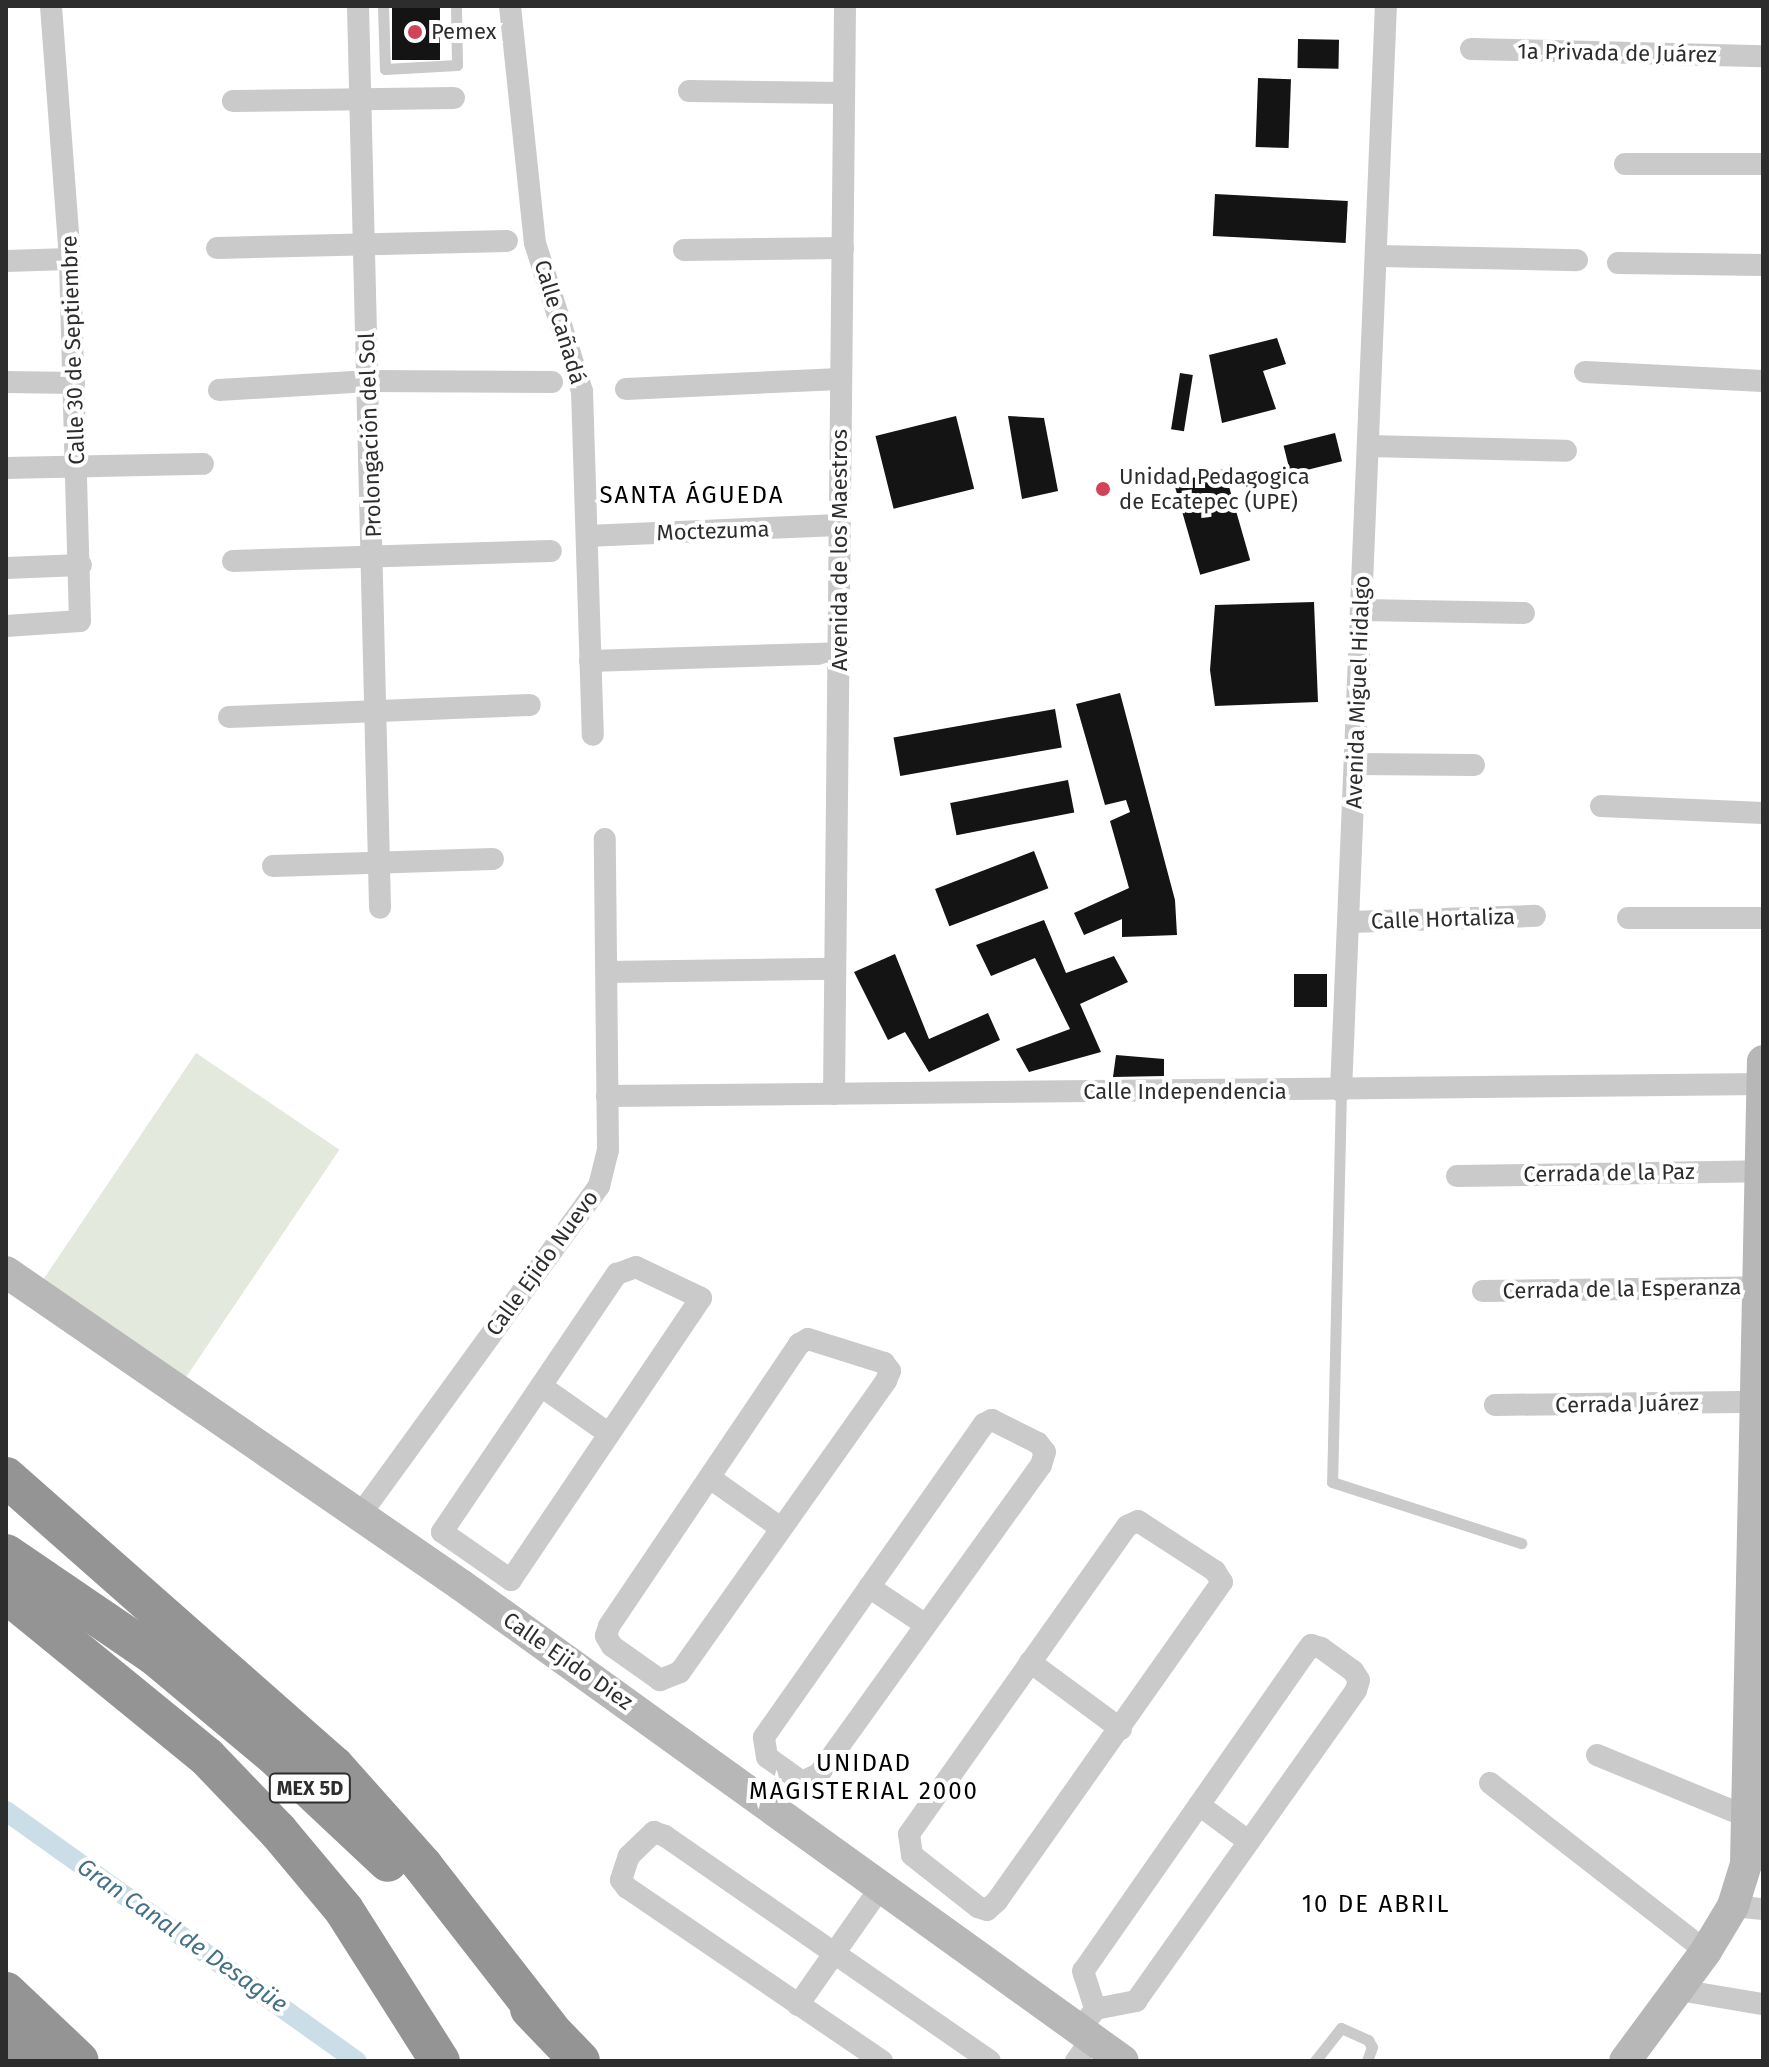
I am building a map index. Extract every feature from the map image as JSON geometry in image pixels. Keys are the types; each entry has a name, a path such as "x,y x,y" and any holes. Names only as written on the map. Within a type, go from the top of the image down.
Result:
{"highway":[{"path":"6,1477 334,1766 423,1866 549,2028"},
{"name":"MEX 5D","path":"6,1554 154,1655 274,1755 410,1882 580,2061"},
{"name":"MEX 5D","path":"6,1593 207,1757 278,1831 344,1910 435,2052"},
{"path":"6,1992 79,2061"},
{"path":"6,2037 32,2061"}],"main road":[{"path":"1625,2061 1706,1951 1748,1908 1746,1864 1759,1576 1763,1061"},
{"name":"Calle Ejido Diez","path":"6,1272 360,1515 470,1572 616,1695 1123,2061"}],"street":[{"name":"Calle 30 de Septiembre","path":"6,626 80,621 81,565 70,259 51,6"},
{"name":"Prolongación del Sol","path":"358,6 374,558 380,908"},
{"name":"Calle Cañadá","path":"510,6 535,243 582,391 593,735"},
{"name":"Avenida de los Maestros","path":"834,1094 845,6"},
{"name":"Avenida Miguel Hidalgo","path":"1341,1091 1379,256 1386,6"},
{"name":"1a Privada de Juárez","path":"1471,49 1763,56"},
{"path":"689,91 844,93"},
{"path":"233,101 454,98"},
{"path":"1625,164 1763,164"},
{"path":"217,248 507,241"},
{"path":"684,250 843,248"},
{"path":"1379,256 1577,260"},
{"path":"6,261 70,259"},
{"path":"1618,263 1763,265"},
{"path":"1585,372 1763,381"},
{"path":"626,389 840,379"},
{"path":"219,390 369,381 552,382"},
{"path":"6,382 74,383"},
{"path":"1368,446 1566,451"},
{"path":"6,468 78,470 203,464"},
{"name":"Moctezuma","path":"587,536 839,525"},
{"path":"233,561 551,551"},
{"path":"6,568 81,565"},
{"path":"1362,610 1524,613"},
{"path":"590,661 840,653"},
{"path":"229,717 530,705"},
{"path":"1357,764 1474,765"},
{"path":"1601,806 1763,813"},
{"name":"Calle Ejido Nuevo","path":"360,1515 599,1186 608,1150 605,839"},
{"path":"273,866 493,859"},
{"name":"Calle Hortaliza","path":"1350,922 1535,916"},
{"path":"1628,918 1763,918"},
{"path":"608,972 835,969"},
{"name":"Calle Independencia","path":"607,1096 1341,1091 1763,1084"},
{"name":"Cerrada de la Paz","path":"1457,1176 1762,1186"},
{"path":"626,1268 692,1291 701,1298 609,1434 511,1580 470,1572 442,1532 626,1268"},
{"name":"Cerrada de la Esperanza","path":"1483,1291 1761,1273"},
{"path":"819,1339 884,1363 890,1371 886,1381 781,1528 680,1672 660,1680 637,1666 606,1636 799,1344 819,1339"},
{"name":"Cerrada Juárez","path":"1495,1405 1760,1382"},
{"path":"541,1386 609,1434"},
{"path":"1000,1420 1038,1443 1045,1452 1041,1465 923,1623 811,1782 802,1782 767,1757 761,1746 764,1737 984,1424 1000,1420"},
{"path":"710,1478 781,1528"},
{"path":"1147,1523 1215,1571 1222,1582 1217,1595 1121,1729 997,1901 987,1910 948,1885 912,1855 906,1843 909,1834 1030,1662 1127,1526 1147,1523"},
{"path":"869,1587 923,1623"},
{"path":"1311,1645 1321,1648 1353,1671 1359,1680 1356,1690 1136,2001 1086,2035 1083,1971 1311,1645"},
{"path":"1030,1662 1121,1729"},
{"path":"616,1695 637,1666"},
{"path":"1597,1755 1750,1818"},
{"path":"765,1804 789,1773"},
{"path":"1490,1783 1706,1951"},
{"path":"1199,1805 1248,1841"},
{"path":"882,2061 627,1888 621,1880 629,1856 654,1832 665,1836 990,2061"},
{"path":"923,1917 948,1885"},
{"path":"798,2005 881,1887"},
{"path":"1679,1990 1763,2004"}],"lane":[{"path":"383,6 385,69 457,65 456,6"},
{"name":"Avenida Miguel Hidalgo","path":"1341,1091 1332,1482 1521,1543"},
{"path":"1315,2061 1341,2028 1368,2040 1372,2047 1367,2061"}],"shaded area":[{"path":"196,1053 339,1150 180,1386 37,1289"}],"building":[{"name":"Pemex","path":"392,6 440,6 440,60 392,60"},
{"path":"1298,39 1339,40 1338,69 1297,68"},
{"path":"1258,78 1291,79 1289,148 1256,147"},
{"path":"1215,194 1348,201 1346,243 1213,236"},
{"path":"1277,338 1286,364 1263,371 1276,409 1222,423 1209,355"},
{"path":"1180,373 1193,375 1184,431 1171,429"},
{"path":"956,416 974,489 894,509 875,436"},
{"path":"1008,416 1044,418 1058,491 1022,499"},
{"path":"1335,433 1342,461 1291,474 1284,446"},
{"path":"1224,469 1250,560 1200,575 1174,483"},
{"path":"1314,602 1318,702 1215,706 1210,670 1215,605"},
{"path":"1120,693 1175,900 1177,935 1122,937 1122,919 1084,935 1074,913 1129,888 1110,821 1130,812 1126,800 1105,805 1076,704"},
{"path":"1055,709 1062,747 900,776 893,737"},
{"path":"1068,780 1074,812 957,835 950,803"},
{"path":"1034,851 1048,888 949,926 935,889"},
{"path":"1044,920 1066,973 1114,956 1128,982 1080,1004 1101,1052 1029,1072 1016,1049 1070,1029 1035,958 991,976 976,945"},
{"path":"895,954 929,1039 988,1013 1000,1040 929,1072 905,1032 888,1040 854,972"},
{"path":"1294,974 1327,974 1327,1007 1294,1007"},
{"path":"1116,1055 1164,1059 1164,1076 1113,1077"}],"waterway":[{"name":"Gran Canal de Desagüe","path":"6,1811 357,2061"}],"place":[{"name":"Pemex","path":"415,32"},
{"name":"Unidad Pedagogica de Ecatepec (UPE)","path":"1103,489"}],"district":[{"name":"SANTA ÁGUEDA","path":"692,496"},
{"name":"UNIDAD MAGISTERIAL 2000","path":"864,1778"},
{"name":"10 DE ABRIL","path":"1376,1905"}]}
